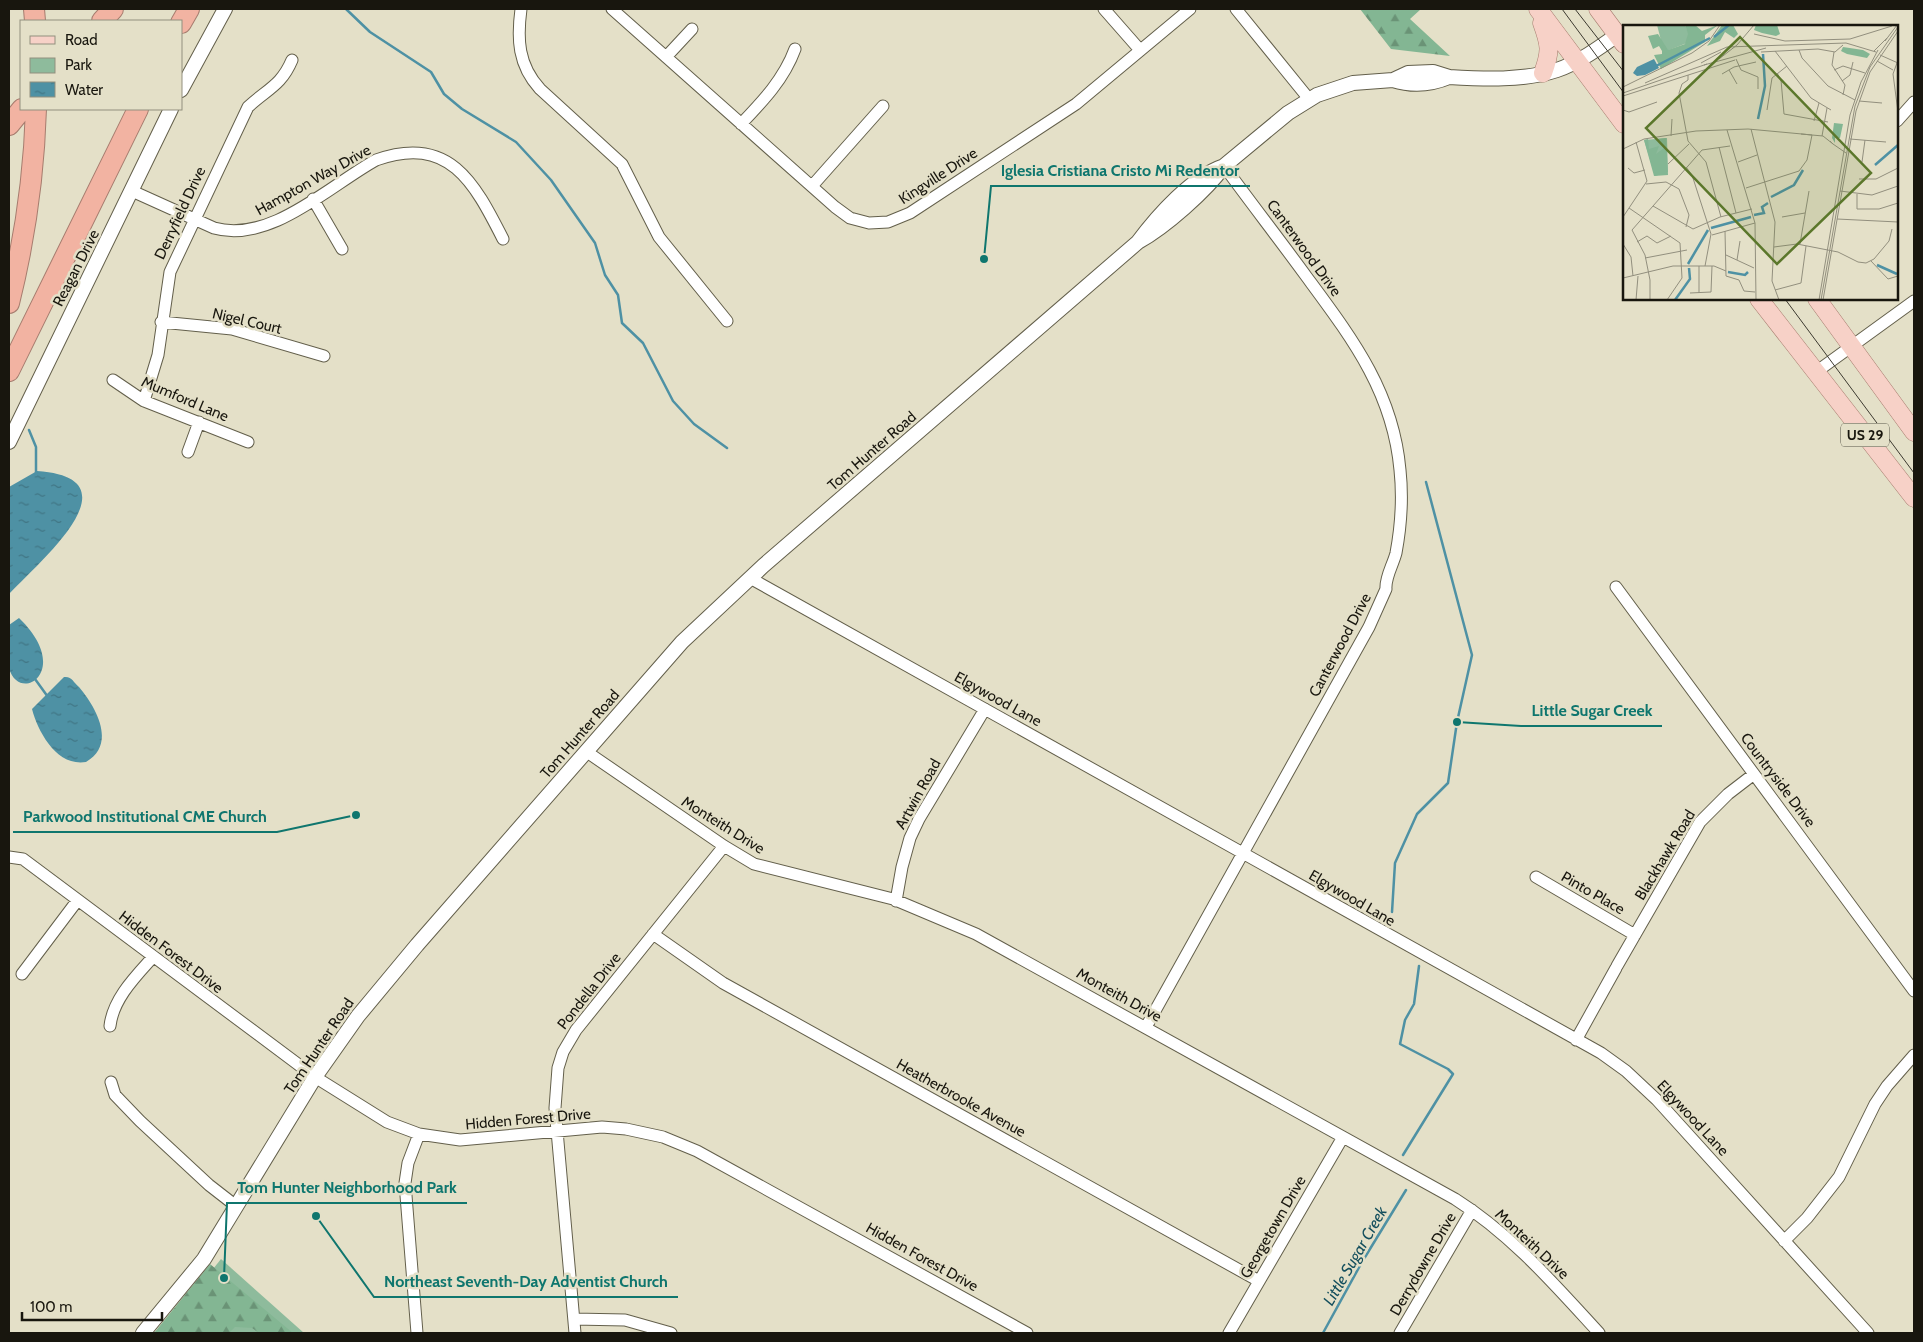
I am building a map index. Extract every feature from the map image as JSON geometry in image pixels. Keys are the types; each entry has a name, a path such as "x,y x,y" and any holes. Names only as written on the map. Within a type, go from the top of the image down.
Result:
{"highway":[{"path":"103,20 113,9"},
{"path":"182,21 189,9"},
{"path":"9,125 21,110"},
{"path":"9,302 22,249 28,206 36,110"},
{"path":"9,371 138,110"}],"main road":[{"path":"1537,9 1623,123"},
{"path":"1537,9 1550,45 1549,57 1543,73"},
{"path":"1598,9 1621,39"},
{"name":"US 29","path":"1760,300 1914,498"},
{"name":"US 29","path":"1818,300 1914,432"}],"street":[{"path":"182,88 225,9"},
{"path":"521,9 518,41 522,60 530,76 622,164 659,237 727,321"},
{"name":"Kingville Drive","path":"612,9 740,124 850,218 879,224 898,219 910,213 1076,104 1190,9"},
{"path":"1104,9 1140,50"},
{"path":"1236,9 1308,99"},
{"path":"666,57 692,29"},
{"name":"Tom Hunter Road","path":"143,1333 204,1259 315,1077 376,994 682,642 750,578 1138,242 1154,233 1216,178 1224,166 1288,112 1308,99 1354,83 1393,80 1406,84 1436,83 1449,77 1492,78 1543,73 1557,70 1621,39"},
{"path":"740,124 778,82 789,66 795,49"},
{"name":"Derryfield Drive","path":"144,401 158,355 161,322 170,272 248,108 261,95 282,81 292,60"},
{"path":"1898,120 1914,102"},
{"path":"812,186 883,106"},
{"name":"Reagan Drive","path":"9,442 171,110"},
{"name":"Hampton Way Drive","path":"132,191 225,231 250,230 262,227 313,199 376,160 400,153 426,154 448,162 466,176 474,186 503,238"},
{"name":"Canterwood Drive","path":"1146,1027 1375,615 1393,564 1402,497 1395,438 1386,405 1368,364 1224,166"},
{"path":"313,199 342,249"},
{"path":"1816,372 1914,302"},
{"name":"Nigel Court","path":"161,322 232,330 324,356"},
{"name":"Mumford Lane","path":"113,380 144,401 248,442"},
{"path":"188,452 199,422"},
{"name":"Elgywood Lane","path":"750,578 1614,1062 1647,1090 1868,1333"},
{"name":"Countryside Drive","path":"1616,587 1914,991"},
{"name":"Artwin Road","path":"896,901 902,866 910,838 919,819 984,709"},
{"name":"Monteith Drive","path":"587,752 724,846 754,864 896,901 989,940 1472,1210 1523,1252 1599,1333"},
{"name":"Blackhawk Road","path":"1576,1040 1700,822 1728,794 1754,774"},
{"name":"Pondella Drive","path":"575,1333 557,1132 555,1081 563,1052 576,1030 724,846"},
{"name":"Hidden Forest Drive","path":"9,856 23,860 315,1077 387,1122 419,1134 461,1140 602,1127 626,1129 675,1141 706,1155 1026,1333"},
{"name":"Pinto Place","path":"1536,877 1635,935"},
{"path":"22,974 77,901"},
{"name":"Heatherbrooke Avenue","path":"653,934 723,983 1259,1281"},
{"path":"110,1026 113,1010 118,1001 153,957"},
{"path":"1784,1241 1807,1218 1839,1178 1886,1086 1914,1055"},
{"path":"111,1082 115,1095 140,1121 209,1185 236,1206"},
{"path":"417,1333 405,1183 408,1163 419,1134"},
{"name":"Georgetown Drive","path":"1228,1333 1343,1137"},
{"name":"Derrydowne Drive","path":"1400,1333 1472,1210"},
{"path":"574,1319 624,1320 671,1333"}],"green space":[{"path":"1360,9 1421,9 1410,19 1450,56 1391,49"},
{"path":"221,1259 304,1333 162,1333"},
{"path":"210,1264 293,1333 259,1333 252,1328 235,1327 229,1333 154,1333"}],"water":[{"path":"37,471 67,477 80,489 81,505 73,523 58,543 9,594 9,487"},
{"path":"19,618 35,637 42,653 43,667 38,677 31,682 23,683 15,679 8,663 9,625"},
{"path":"64,677 71,678 85,695 97,715 100,725 102,736 100,746 95,754 86,762 66,759 50,746 39,728 32,709"}],"waterway":[{"path":"346,9 370,32 431,72 444,94 462,109 516,142 551,180 595,243 605,275 618,295 622,323 643,343 673,401 694,424 727,448"},
{"path":"29,430 36,447 36,475"},
{"name":"Little Sugar Creek","path":"1392,912 1395,863 1417,814 1448,783 1457,722 1472,655 1426,482"},
{"path":"35,679 48,697"},
{"name":"Little Sugar Creek","path":"1403,1155 1453,1074 1448,1069 1400,1044 1405,1020 1414,1004 1419,966"},
{"name":"Little Sugar Creek","path":"1323,1333 1362,1262 1406,1190"}],"tram line":[{"path":"1562,9 1623,92"},
{"path":"1575,9 1623,71"},
{"path":"1786,300 1914,473"}],"place":[{"name":"Iglesia Cristiana Cristo Mi Redentor","path":"984,259"},
{"name":"Little Sugar Creek","path":"1457,722"},
{"name":"Parkwood Institutional CME Church","path":"356,815"},
{"name":"Northeast Seventh-Day Adventist Church","path":"316,1216"},
{"name":"Tom Hunter Neighborhood Park","path":"224,1278"}]}
